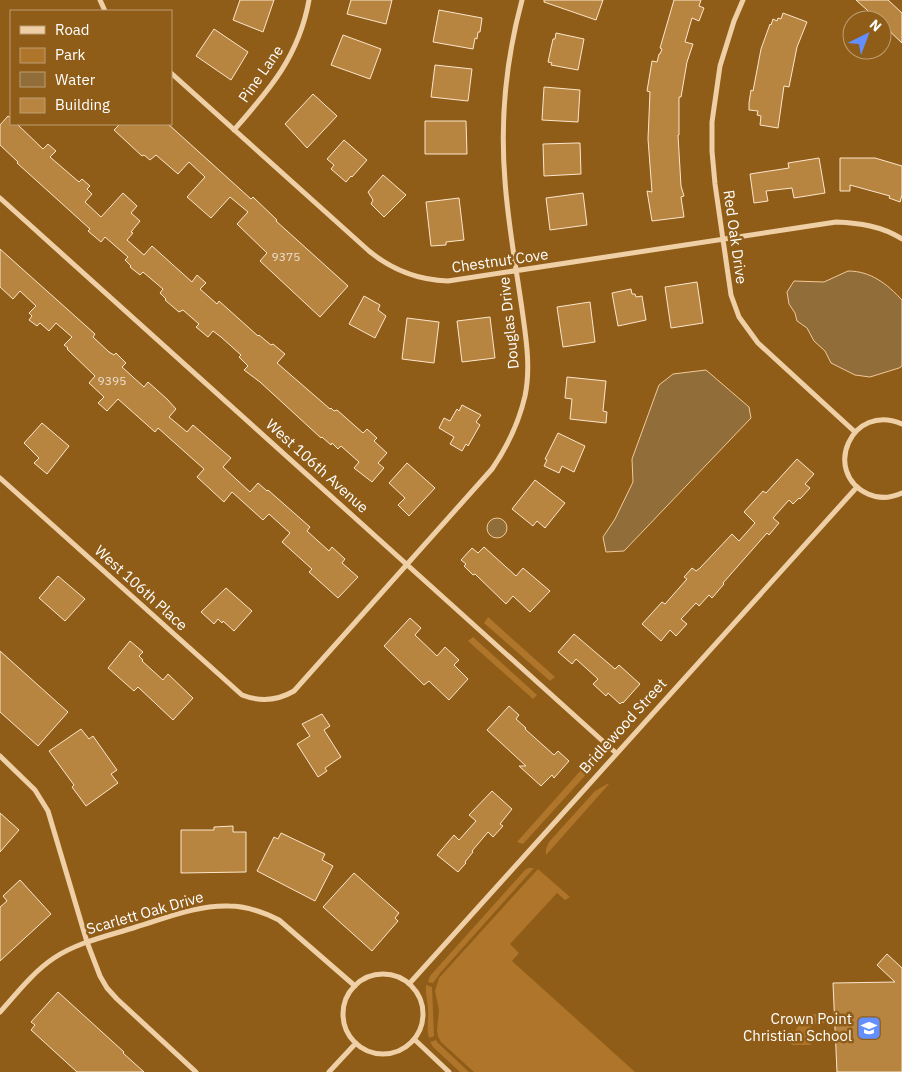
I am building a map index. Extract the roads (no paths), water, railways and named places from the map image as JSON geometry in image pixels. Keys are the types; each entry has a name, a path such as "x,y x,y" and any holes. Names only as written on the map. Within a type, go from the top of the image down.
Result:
{"street":[{"name":"Pine Lane","path":"234,130 268,91 285,67 301,33 310,0"},
{"name":"Douglas Drive","path":"273,700 292,693 301,685 492,468 506,446 521,411 526,383 528,350 506,196 503,143 508,69 512,40 522,0"},
{"name":"Red Oak Drive","path":"743,0 721,63 713,115 713,165 731,295 739,317 758,343 855,432"},
{"name":"Chestnut Cove","path":"172,74 369,251 394,269 410,276 439,281 517,271 836,222 857,223 877,228 902,239"},
{"name":"West 106th Avenue","path":"0,198 616,753"},
{"path":"902,424 880,419 869,422 855,432 848,442 845,460 850,477 857,487 868,494 879,497 892,497 902,493"},
{"name":"West 106th Place","path":"0,478 242,695 254,700 273,700"},
{"name":"Bridlewood Street","path":"409,984 857,487"},
{"path":"0,756 35,790 48,811 87,942 94,963 107,988 196,1072"},
{"name":"Scarlett Oak Drive","path":"0,1012 46,963 62,952 87,942 191,911 216,906 241,906 266,913 279,920 355,986"},
{"path":"382,974 396,976 409,984 418,996 423,1010 421,1026 414,1039 402,1049 386,1054 370,1051 356,1043 346,1030 343,1014 346,999 355,986 367,977 382,974"},
{"path":"414,1039 449,1072"},
{"path":"329,1072 356,1043"}],"water":[{"path":"848,271 871,276 902,300 902,366 899,368 870,377 855,375 831,363 825,351 814,341 807,328 797,321 795,313 789,304 787,292 794,281 824,282"},
{"path":"706,370 749,407 751,418 624,551 606,552 603,537 615,519 633,482 632,459 659,385 673,374"},
{"path":"497,518 504,521 507,528 504,535 497,538 490,535 487,528 490,521"}],"place":[{"name":"Crown Point Christian School","path":"869,1028"}]}
